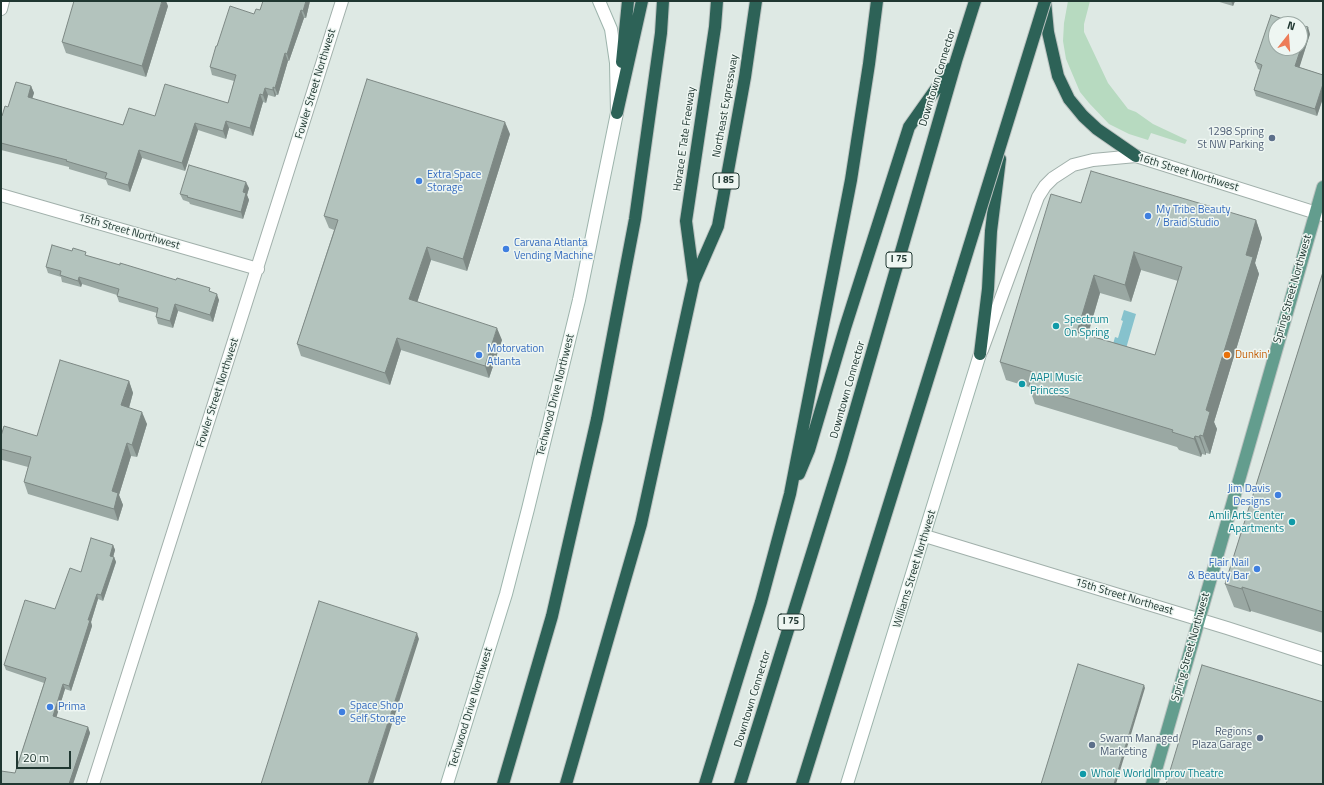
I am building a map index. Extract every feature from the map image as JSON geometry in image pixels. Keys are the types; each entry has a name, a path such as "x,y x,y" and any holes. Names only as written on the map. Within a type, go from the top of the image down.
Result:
{"highway":[{"path":"617,113 628,1"},
{"path":"617,113 642,1"},
{"path":"503,784 552,616 597,419 635,219 661,33 663,1"},
{"name":"Horace E Tate Freeway","path":"694,282 686,221 715,27 717,1"},
{"path":"705,784 761,602 790,494 850,180 878,1"},
{"name":"Downtown Connector","path":"740,784 841,460 956,61 975,1"},
{"path":"980,354 988,289 991,231 998,168 1009,108 1040,1"},
{"path":"1045,1 1048,32 1058,76 1069,98 1083,116 1098,129 1136,156"},
{"path":"802,784 1045,1"},
{"name":"Northeast Expressway","path":"694,282 718,226 757,3"},
{"path":"790,494 809,450 909,127 956,61"},
{"path":"566,784 641,524 694,282"}],"main road":[{"name":"Spring Street Northwest","path":"1152,784 1198,620 1319,214 1323,187"}],"street":[{"path":"1,9 3,1"},
{"name":"Fowler Street Northwest","path":"93,784 342,1"},
{"name":"Techwood Drive Northwest","path":"447,784 506,594 528,509 579,300 617,113 616,63 611,29 599,1"},
{"name":"16th Street Northwest","path":"980,354 1038,196 1053,178 1073,165 1093,160 1136,156 1319,214"},
{"name":"15th Street Northwest","path":"1,195 258,269"},
{"name":"Williams Street Northwest","path":"847,784 925,536 980,354"},
{"name":"15th Street Northeast","path":"925,536 1323,659"}],"green space":[{"path":"1068,1 1090,1 1084,24 1084,32 1108,83 1128,109 1136,112 1153,124 1187,140 1185,144 1151,133 1148,140 1129,134 1109,124 1080,92 1066,59 1063,41 1064,23"}],"water":[{"path":"1124,310 1136,314 1125,352 1112,348 1115,337 1118,338 1123,321 1121,320"}],"building":[{"path":"74,1 162,1 142,66 62,42"},
{"path":"263,1 306,1 303,11 301,10 287,54 285,53 275,88 273,87 273,90 265,88 263,95 260,94 250,128 226,121 223,131 195,123 182,163 139,150 128,185 105,178 107,173 66,161 67,160 1,143 1,115 2,116 5,106 8,107 16,82 31,86 28,97 123,125 129,108 155,116 165,84 228,103 236,75 210,67 216,46 230,6 254,14 256,9 260,10"},
{"path":"1268,24 1268,56 1298,56 1295,66 1323,75 1323,84 1315,109 1254,90 1262,65 1255,62"},
{"path":"367,79 505,122 463,259 427,247 409,299 497,328 485,366 397,338 385,373 297,344 338,220 324,216"},
{"path":"189,165 246,182 243,192 246,193 241,212 180,194"},
{"name":"Spectrum On Spring","path":"1091,171 1256,220 1246,255 1253,257 1206,410 1210,412 1203,436 1195,436 1194,439 1172,432 1173,430 1029,386 1033,372 1000,362 1051,194 1081,203","holes":["1134,252 1182,267 1155,355 1077,332 1094,275 1125,285"]},
{"path":"52,245 72,251 73,248 86,252 85,255 120,265 120,263 176,280 177,278 210,288 209,291 217,294 210,315 175,304 170,321 156,317 158,308 117,296 119,289 79,277 78,281 60,275 61,271 46,267"},
{"name":"Amli Arts Center Apartments","path":"1323,272 1323,612 1242,587 1242,589 1225,584"},
{"path":"60,360 129,381 121,405 142,412 132,445 127,443 112,491 118,493 114,509 24,482 31,457 1,449 1,436 4,426 37,436"},
{"name":"Prima","path":"91,538 113,545 110,556 114,557 101,595 97,594 69,686 63,684 53,716 88,727 69,784 1,784 1,771 15,773 46,678 4,665 25,600 55,609 70,568 81,572"},
{"name":"Space Shop Self Storage","path":"319,601 417,633 368,784 261,784"},
{"path":"1078,664 1144,685 1114,784 1041,784"},
{"name":"Regions Plaza Garage","path":"1202,665 1323,702 1323,784 1166,784"}],"place":[{"name":"1298 Spring St NW Parking","path":"1272,138"},
{"name":"Extra Space Storage","path":"419,181"},
{"name":"My Tribe Beauty / Braid Studio","path":"1148,216"},
{"name":"Carvana Atlanta Vending Machine","path":"506,249"},
{"name":"Spectrum On Spring","path":"1056,326"},
{"name":"Motorvation Atlanta","path":"479,355"},
{"name":"Dunkin'","path":"1227,355"},
{"name":"AAPI Music Princess","path":"1022,384"},
{"name":"Jim Davis Designs","path":"1278,495"},
{"name":"Amli Arts Center Apartments","path":"1292,522"},
{"name":"Flair Nail & Beauty Bar","path":"1257,569"},
{"name":"Prima","path":"50,707"},
{"name":"Space Shop Self Storage","path":"342,712"},
{"name":"Regions Plaza Garage","path":"1260,738"},
{"name":"Swarm Managed Marketing","path":"1092,745"},
{"name":"Whole World Improv Theatre","path":"1083,774"}]}
